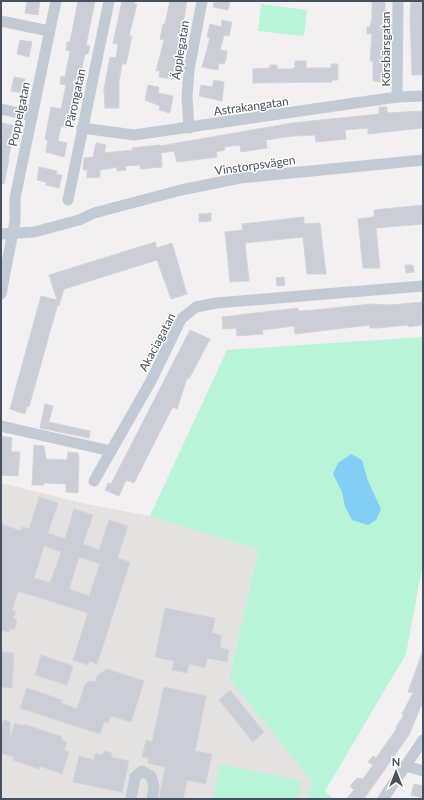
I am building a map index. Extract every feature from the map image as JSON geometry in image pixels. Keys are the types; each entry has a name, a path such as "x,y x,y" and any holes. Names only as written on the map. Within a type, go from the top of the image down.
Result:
{"street":[{"name":"Poppelgatan","path":"1,294 13,233 15,198 56,1"},
{"name":"Pärongatan","path":"68,200 108,1"},
{"name":"Äpplegatan","path":"189,128 187,97 188,70 202,1"},
{"name":"Körsbärsgatan","path":"398,1 398,97"},
{"path":"1,21 49,31"},
{"name":"Astrakangatan","path":"82,128 134,135 398,97 423,96"},
{"path":"1,109 32,116"},
{"name":"Vinstorpsvägen","path":"1,234 13,233 27,227 76,214 94,213 182,190 240,178 423,160"},
{"name":"Akaciagatan","path":"94,481 151,381 181,319 190,310 203,304 423,286"},
{"path":"1,426 111,451"},
{"path":"383,799 423,740"},
{"path":"406,766 423,771"},
{"path":"131,799 135,777 142,771 151,776 154,787 152,799"}],"shaded area":[{"path":"1,483 86,504 150,516 258,550 229,679 312,782 306,799 1,799"}],"green space":[{"path":"261,4 307,10 304,36 258,31"},
{"path":"422,337 423,563 406,654 325,791 333,799 306,799 312,782 229,679 258,550 150,516 227,350"},
{"path":"220,764 302,781 298,799 213,799"}],"water":[{"path":"351,454 362,460 368,481 381,509 376,520 368,525 352,520 345,507 342,492 333,474 338,463"}],"building":[{"path":"27,1 40,1 38,15 25,13"},
{"path":"78,1 95,1 86,45 90,46 88,54 85,54 70,124 68,124 67,128 61,126 58,141 67,143 64,157 46,152 48,140 45,139 51,107 61,109 66,85 60,84 61,76 65,77 70,51 66,50 67,42 70,42"},
{"path":"122,1 135,1 134,4 137,4 129,36 132,36 126,64 122,64 119,81 119,108 105,108 104,89 110,57 116,58 118,44 113,43"},
{"path":"170,1 187,1 173,79 159,77 160,71 156,71 164,40 160,39 163,24 165,24"},
{"path":"214,1 230,1 228,10 213,7"},
{"path":"372,1 385,1 385,82 373,81 373,61 370,61 372,34 367,34 367,27 370,27 372,18"},
{"path":"411,1 423,1 423,75 412,75 410,18"},
{"path":"222,20 232,22 229,36 224,35 220,50 227,51 224,64 219,63 218,70 202,67 210,38 207,37 210,24 221,27"},
{"path":"20,40 32,42 29,57 17,54"},
{"path":"295,61 306,61 306,68 331,68 331,64 338,64 338,80 332,80 332,82 253,83 253,69 270,68 270,65 277,65 277,69 292,69 295,67"},
{"path":"14,77 25,79 22,93 11,91"},
{"path":"214,80 224,82 222,101 199,96 201,85 212,87"},
{"path":"148,85 159,87 158,93 173,96 170,113 159,110 160,106 145,100"},
{"path":"379,107 387,107 387,113 423,111 423,128 368,134 368,128 345,130 346,139 316,142 315,135 293,136 266,140 267,148 241,152 240,145 224,147 225,150 216,152 217,157 177,162 174,151 161,153 162,167 141,169 140,165 125,166 126,170 117,171 117,167 100,170 100,177 87,178 87,170 83,170 84,158 93,157 96,143 106,145 104,153 133,150 132,148 160,146 292,123 379,114"},
{"path":"2,123 16,126 4,184 1,183"},
{"path":"39,167 57,171 56,174 62,175 59,188 46,185 46,182 37,180"},
{"path":"423,205 423,224 376,228 380,268 363,268 358,219 374,217 374,210"},
{"path":"211,213 211,221 199,222 199,214"},
{"path":"304,217 304,224 320,223 326,274 307,274 303,237 245,243 249,281 230,282 225,232 243,230 242,224"},
{"path":"155,242 157,248 172,243 187,294 171,299 157,260 64,289 59,306 58,303 29,407 27,406 25,414 10,409 41,296 57,300 49,275"},
{"path":"405,265 413,265 414,272 406,273"},
{"path":"284,277 285,285 277,286 276,278"},
{"path":"423,302 421,325 409,327 408,325 370,328 369,325 295,334 294,326 262,330 263,334 237,336 236,328 223,329 222,317 298,308 299,311 371,304 390,305"},
{"path":"190,330 210,339 189,379 187,378 177,409 173,407 170,412 134,483 126,480 119,496 105,490 108,483 111,484"},
{"path":"45,404 53,406 49,422 90,431 89,438 40,428"},
{"path":"1,436 12,438 11,452 20,452 18,476 1,475"},
{"path":"34,445 44,446 46,459 67,460 68,452 78,453 78,493 66,492 66,484 44,483 44,485 32,485"},
{"path":"39,497 58,503 48,533 65,539 74,509 93,515 83,544 99,550 109,520 128,526 117,558 130,562 97,664 89,661 88,665 73,660 88,613 18,591 12,610 16,612 13,618 17,620 14,630 10,628 9,632 1,630 1,524 21,531 22,527 29,529","holes":["44,546 61,552 50,583 34,578","79,557 100,564 89,596 69,589"]},
{"path":"165,608 215,618 212,633 221,635 220,648 229,650 227,662 207,658 205,668 189,664 187,673 172,670 174,661 155,657"},
{"path":"1,652 14,653 12,688 1,687"},
{"path":"422,653 423,701 409,735 364,799 346,799 354,790 350,786 357,778 363,779 373,765 368,762 373,756 376,758 397,728 396,727 404,715 402,714 413,693 408,692"},
{"path":"41,655 73,666 67,685 35,675"},
{"path":"107,669 144,681 131,722 111,716 108,723 104,722 100,734 20,708 27,688 62,700 61,703 77,709 85,684 90,681 95,682 97,676"},
{"path":"164,687 206,696 195,751 212,754 206,784 187,780 183,799 159,799 165,767 148,763 149,758 142,757 146,740 152,742"},
{"path":"230,690 264,732 253,742 219,700"},
{"path":"4,720 10,722 10,738 15,723 23,726 24,724 62,737 61,740 67,742 64,750 69,752 62,774 40,766 39,769 13,760 14,757 1,753 1,730"},
{"path":"104,751 112,753 111,757 129,761 122,792 73,782 79,756 94,760 95,754 103,755"},
{"path":"414,784 423,786 423,798 411,795"}]}
